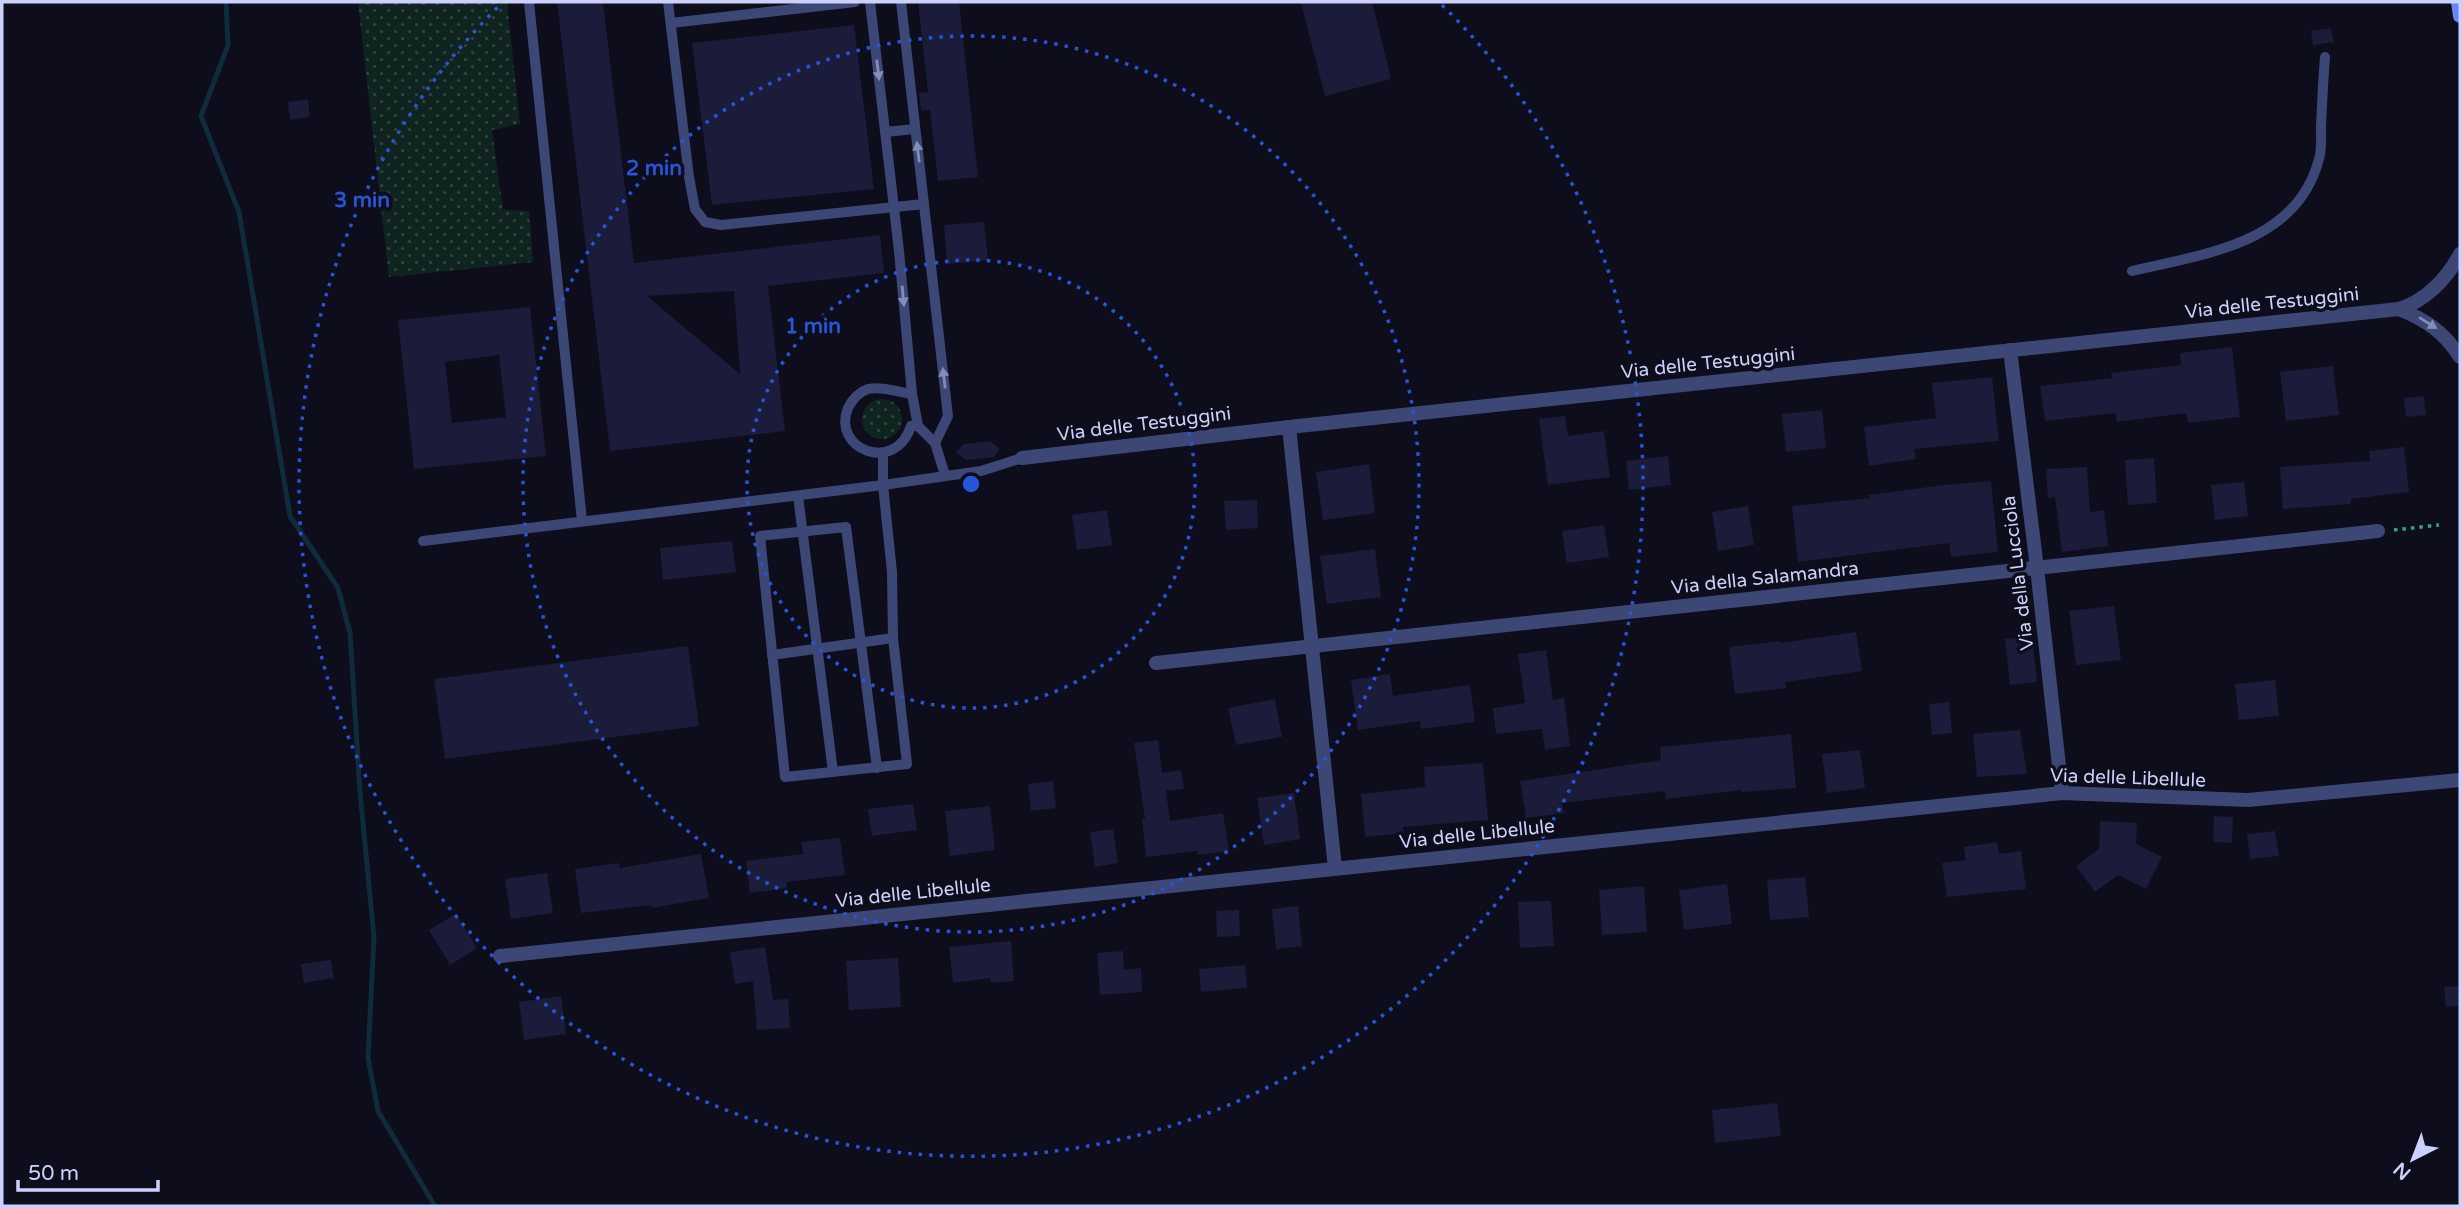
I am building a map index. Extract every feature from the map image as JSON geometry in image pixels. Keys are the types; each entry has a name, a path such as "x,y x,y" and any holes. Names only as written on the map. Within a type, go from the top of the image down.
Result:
{"main road":[{"path":"2458,2 2460,16"}],"street":[{"path":"2399,309 2412,304 2436,286 2460,254"},
{"path":"2399,309 2424,319 2436,328 2460,357"},
{"name":"Via delle Testuggini","path":"1022,458 2399,309"},
{"name":"Via della Lucciola","path":"2010,350 2038,568 2062,793"},
{"path":"1289,427 1335,867"},
{"name":"Via della Salamandra","path":"1156,663 2378,531"},
{"name":"Via delle Libellule","path":"500,956 2062,793 2248,800 2460,779"}],"lane":[{"path":"529,2 582,521"},
{"path":"668,2 689,177 695,209 705,222 721,225 924,204"},
{"path":"671,23 855,2"},
{"path":"870,2 912,394 919,426 935,443 945,475"},
{"path":"901,2 948,416 935,443"},
{"path":"2132,271 2227,249 2265,231 2297,202 2310,185 2320,157 2325,57"},
{"path":"885,132 915,130"},
{"path":"912,394 870,388 852,401 845,422 854,442 862,449 883,453 902,444 911,426 919,426"},
{"path":"877,768 846,527 760,536 785,777 877,768 907,764 893,638 892,572 883,485 883,453"},
{"path":"424,541 883,485 981,471 1022,458"},
{"path":"798,496 833,772"},
{"path":"772,654 893,638"}],"path":[{"path":"2378,531 2439,526"}],"green space":[{"path":"358,2 507,2 520,124 492,130 503,210 529,211 533,262 389,277"},
{"path":"882,399 890,400 896,405 901,411 901,427 896,433 890,438 882,439 874,438 868,433 863,427 862,419 863,411 868,405 874,400"}],"building":[{"path":"557,2 603,2 634,263 880,235 884,273 768,286 785,431 610,451","holes":["734,291 740,374 647,296"]},
{"path":"918,2 959,2 978,177 938,181 930,110 921,111 919,93 928,92"},
{"path":"1301,2 1372,2 1391,79 1325,96"},
{"path":"854,25 874,189 712,205 692,43"},
{"path":"2331,28 2334,42 2313,45 2311,31"},
{"path":"308,99 310,117 290,120 288,102"},
{"path":"984,222 988,260 947,264 944,225"},
{"path":"530,307 546,456 414,469 398,320","holes":["499,355 506,417 452,423 445,362"]},
{"path":"2232,347 2240,417 2188,423 2186,413 2117,422 2116,413 2045,421 2040,386 2112,378 2111,373 2181,365 2180,353"},
{"path":"2333,366 2339,415 2286,421 2280,372"},
{"path":"1992,377 1999,441 1914,449 1916,459 1869,466 1864,427 1936,418 1932,383"},
{"path":"2424,396 2426,415 2406,417 2404,398"},
{"path":"1822,410 1826,448 1786,452 1782,414"},
{"path":"1565,416 1568,436 1604,431 1610,477 1548,485 1539,419"},
{"path":"990,441 1000,449 994,457 966,460 956,452 964,444"},
{"path":"2404,447 2409,492 2351,499 2351,504 2283,509 2280,467 2370,461 2369,451"},
{"path":"1668,456 1671,485 1629,490 1626,461"},
{"path":"2154,458 2157,503 2128,505 2125,460"},
{"path":"1369,464 1375,513 1323,520 1316,472"},
{"path":"2087,467 2090,512 2104,510 2108,546 2062,552 2055,497 2048,498 2046,469"},
{"path":"1991,481 1998,552 1951,557 1949,543 1798,562 1792,506"},
{"path":"2244,482 2248,516 2215,520 2211,485"},
{"path":"1257,500 1258,528 1226,530 1224,501"},
{"path":"1748,506 1754,545 1718,551 1712,512"},
{"path":"1107,510 1112,545 1077,550 1072,515"},
{"path":"1604,525 1609,557 1567,563 1562,531"},
{"path":"732,541 736,572 663,580 660,548"},
{"path":"1375,549 1381,597 1327,604 1320,556"},
{"path":"2114,606 2121,660 2076,665 2069,611"},
{"path":"1856,632 1862,671 1785,682 1786,688 1735,694 1729,647 1781,643"},
{"path":"2032,637 2037,682 2010,685 2005,639"},
{"path":"688,646 699,726 445,759 434,679"},
{"path":"1546,650 1553,700 1564,698 1570,746 1545,750 1542,729 1496,734 1493,708 1525,703 1518,654"},
{"path":"1390,674 1393,696 1470,685 1475,722 1421,729 1420,721 1358,730 1351,680"},
{"path":"2275,680 2279,716 2239,720 2235,684"},
{"path":"1275,699 1282,737 1236,745 1228,708"},
{"path":"1949,702 1952,733 1932,735 1929,704"},
{"path":"2020,730 2027,774 1977,777 1973,734"},
{"path":"1791,734 1796,788 1742,790 1666,799 1665,791 1562,803 1564,813 1526,818 1520,781 1661,760 1660,747"},
{"path":"1158,740 1162,773 1181,770 1184,789 1166,791 1170,821 1223,813 1229,851 1198,855 1198,851 1146,857 1142,819 1145,819 1134,743"},
{"path":"1860,750 1865,788 1827,793 1822,754"},
{"path":"1483,763 1488,820 1403,827 1404,833 1365,837 1361,794 1425,787 1424,767"},
{"path":"1053,781 1056,808 1031,811 1028,784"},
{"path":"1294,793 1300,839 1264,845 1257,798"},
{"path":"913,804 917,830 872,836 868,809"},
{"path":"990,806 995,850 950,856 945,811"},
{"path":"2214,816 2233,817 2232,843 2213,842"},
{"path":"2100,821 2137,823 2136,844 2162,857 2146,889 2118,875 2095,892 2076,866 2099,849"},
{"path":"1113,829 1118,863 1095,867 1090,832"},
{"path":"2275,831 2279,856 2250,859 2247,834"},
{"path":"840,838 845,875 786,882 787,888 750,893 746,861 803,854 801,842"},
{"path":"1997,842 1999,854 2021,851 2026,889 1947,897 1942,863 1966,860 1964,847"},
{"path":"701,854 709,898 652,908 651,905 581,913 575,869 619,863 620,868"},
{"path":"547,873 553,913 511,919 505,879"},
{"path":"1805,877 1809,917 1770,920 1767,880"},
{"path":"1727,884 1732,924 1684,930 1679,890"},
{"path":"1644,886 1647,932 1602,935 1599,890"},
{"path":"1551,901 1554,946 1520,948 1518,902"},
{"path":"1298,906 1302,946 1276,949 1272,909"},
{"path":"1239,910 1240,936 1217,937 1216,911"},
{"path":"456,914 477,948 450,965 429,930"},
{"path":"1011,941 1014,981 991,983 990,978 953,983 949,947"},
{"path":"765,947 773,1000 788,999 790,1028 757,1030 753,981 735,984 730,952"},
{"path":"1123,951 1124,970 1141,968 1142,992 1100,995 1097,953"},
{"path":"898,958 901,1007 849,1010 846,961"},
{"path":"331,960 334,978 304,983 301,964"},
{"path":"1245,965 1247,988 1201,992 1199,969"},
{"path":"2460,986 2460,1006 2446,1007 2444,987"},
{"path":"561,996 566,1034 524,1040 519,1002"},
{"path":"1777,1103 1781,1136 1715,1143 1712,1110"}],"waterway":[{"path":"226,2 228,45 201,116 239,212 290,516 338,588 350,633 360,792 374,937 368,1058 378,1111 435,1206"}]}
